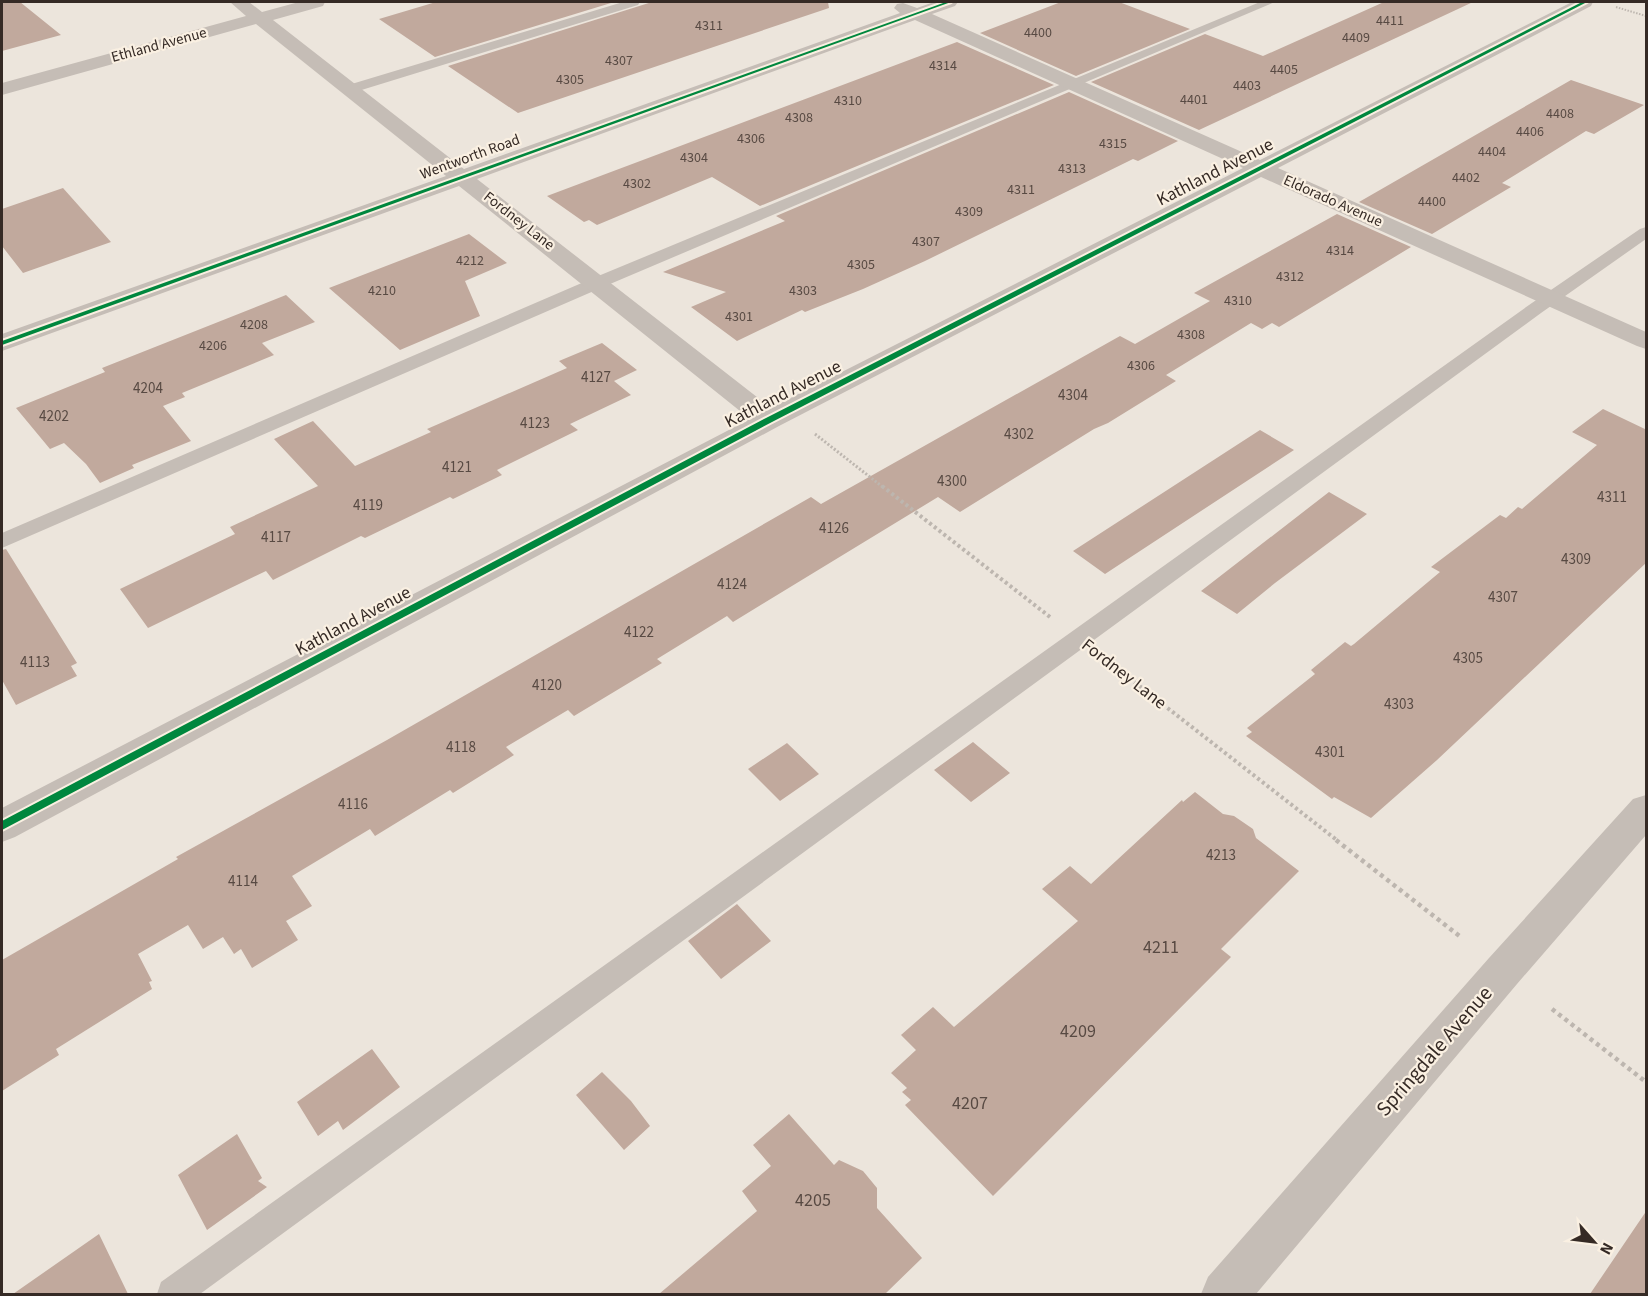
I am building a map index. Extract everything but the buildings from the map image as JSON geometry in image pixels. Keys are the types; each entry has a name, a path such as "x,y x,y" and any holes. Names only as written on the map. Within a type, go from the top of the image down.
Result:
{"street":[{"name":"Fordney Lane","path":"239,2 597,284 777,416"},
{"name":"Ethland Avenue","path":"2,89 317,2"},
{"name":"Eldorado Avenue","path":"888,2 1647,341"},
{"name":"Wentworth Road","path":"2,343 949,2"},
{"name":"Kathland Avenue","path":"2,826 777,416 1585,2"},
{"name":"Springdale Avenue","path":"1225,1294 1503,971 1647,810"}],"lane":[{"path":"351,89 634,2"},
{"path":"2,541 597,284 1269,2"},
{"path":"173,1294 1550,298 1647,232"}],"path":[{"path":"1612,5 1647,16"},
{"path":"1552,1009 1647,1082"}],"cycle path":[{"path":"2,343 949,2"},
{"path":"2,826 769,420 1585,2"}]}
